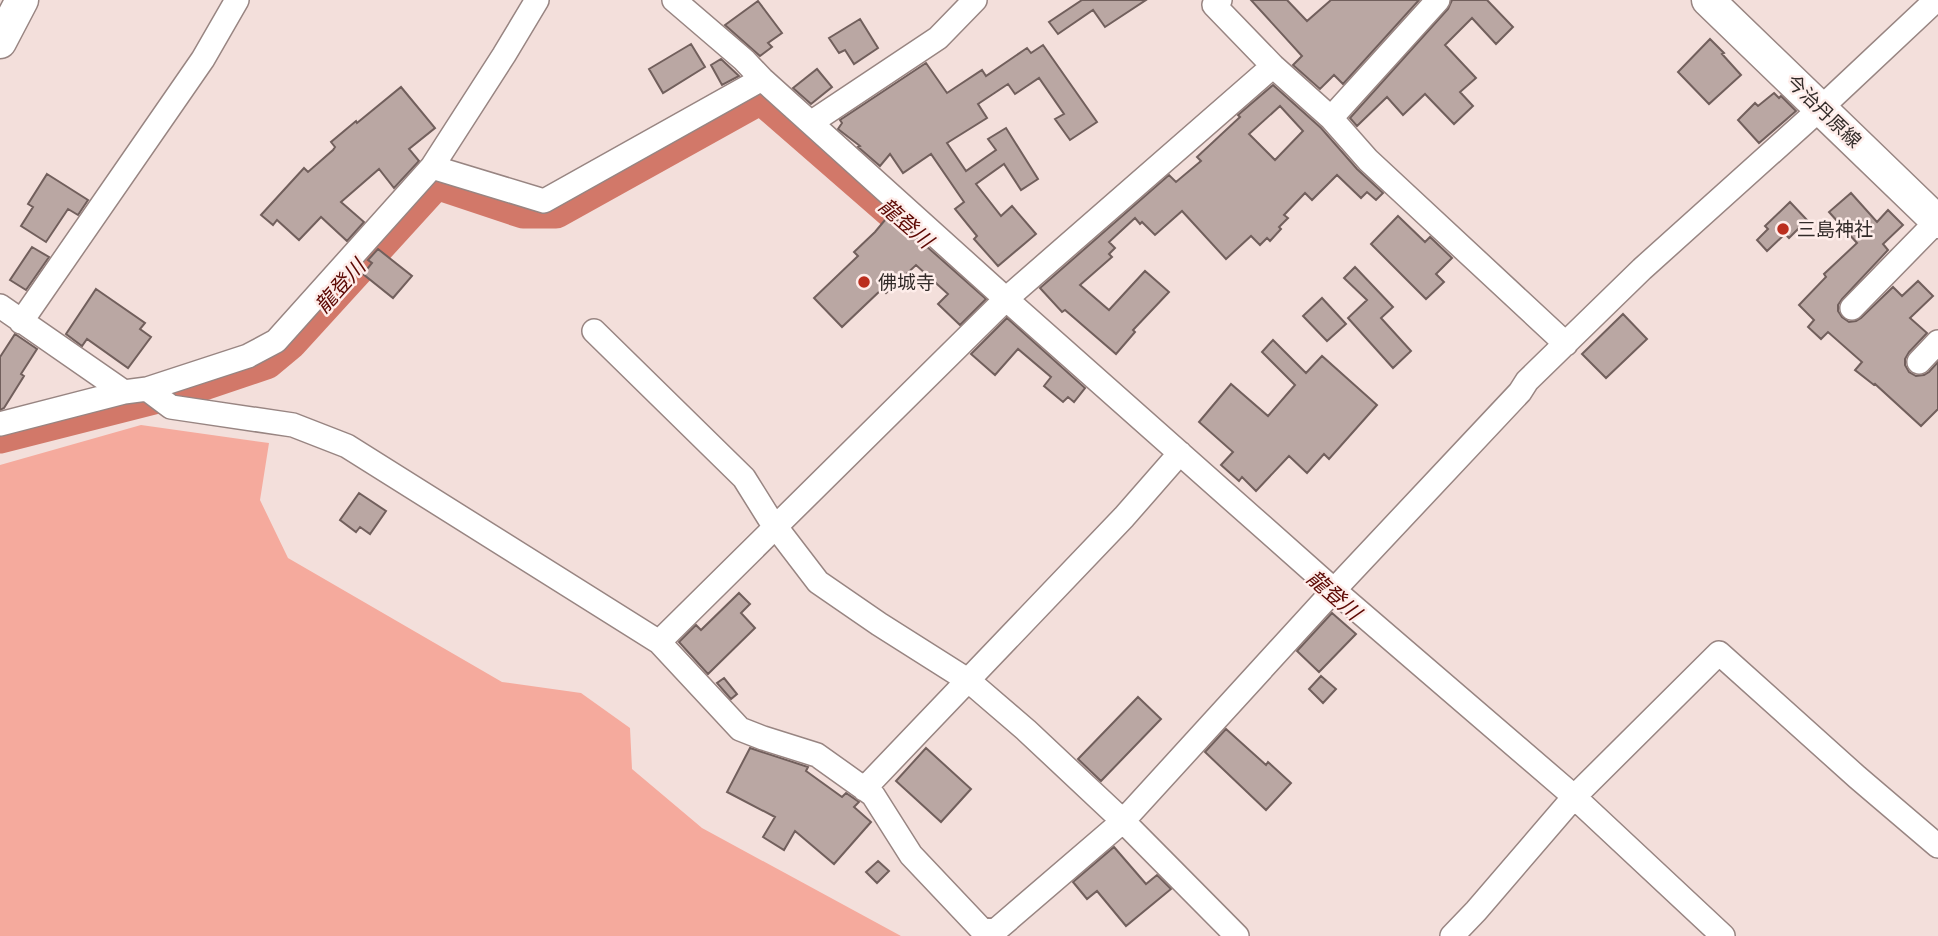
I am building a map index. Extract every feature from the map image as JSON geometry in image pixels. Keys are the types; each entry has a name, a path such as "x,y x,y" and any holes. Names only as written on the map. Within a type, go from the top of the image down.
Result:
{"main road":[{"path":"0,42 22,0"},
{"name":"今治丹原線","path":"1708,0 1938,222"}],"street":[{"path":"21,322 203,59 237,0"},
{"path":"0,424 124,392 147,389 248,356 276,341 432,167 537,0"},
{"path":"674,0 744,60 1179,454 1574,797 1723,936"},
{"path":"812,122 938,38 975,0"},
{"path":"1331,118 1438,0"},
{"path":"147,389 171,407 293,425 347,446 659,642 740,729 817,755 873,795 911,855 981,929 995,933 1122,821 1520,392 1527,381 1642,269 1936,0"},
{"path":"1214,2 1273,66 1331,118 1368,160 1566,344"},
{"path":"659,642 1006,299 1273,66"},
{"path":"432,167 544,201 762,79"},
{"path":"1852,308 1938,222"},
{"path":"0,306 124,392"},
{"path":"594,331 744,478 769,518 818,582 969,681 1026,730 1122,821 1237,936"},
{"path":"1919,362 1938,342"},
{"path":"864,789 1128,514 1179,454"},
{"path":"1452,936 1574,797 1719,653 1938,846"}],"shaded area":[{"path":"141,425 269,443 260,500 288,558 502,682 581,693 630,728 632,769 702,828 901,936 0,936 0,465"}],"building":[{"path":"1082,0 1146,0 1105,27 1093,10 1058,34 1049,22"},
{"path":"1251,0 1287,0 1307,21 1331,0 1419,0 1343,84 1334,75 1320,89 1293,65 1302,56"},
{"path":"1452,0 1487,0 1513,27 1496,44 1472,18 1445,45 1476,78 1460,92 1473,106 1454,124 1425,94 1403,115 1387,97 1357,126 1350,118 1448,9"},
{"path":"758,1 782,33 768,43 772,47 760,56 725,25"},
{"path":"860,19 878,48 854,64 845,50 839,53 829,38"},
{"path":"1710,39 1741,75 1709,104 1678,72"},
{"path":"691,44 705,67 663,93 649,69"},
{"path":"1043,45 1097,122 1070,140 1055,119 1064,114 1039,78 1015,94 1008,84 978,104 987,118 947,143 966,171 996,150 988,139 1006,128 1038,179 1021,190 1004,164 976,184 1001,216 1012,206 1036,234 998,266 974,239 977,236 955,209 964,202 931,154 903,173 890,154 880,166 838,129 842,123 840,120 926,63 947,93 982,70 986,76 1027,48 1031,53"},
{"path":"721,59 739,76 722,85 711,65"},
{"path":"817,69 832,87 811,104 793,88"},
{"path":"1273,85 1321,128 1357,169 1383,193 1376,200 1367,192 1361,198 1337,175 1312,200 1305,193 1284,215 1288,218 1270,241 1267,238 1260,245 1251,236 1226,259 1182,211 1155,235 1135,218 1109,242 1115,248 1109,254 1112,257 1080,285 1109,310 1145,271 1169,292 1133,330 1135,332 1116,354 1065,310 1062,312 1040,288 1169,175 1176,182 1201,161 1197,157 1240,117 1238,115","holes":["1280,106 1303,131 1275,160 1249,134"]},
{"path":"401,87 435,128 409,149 419,161 394,188 379,169 341,202 364,222 347,241 321,217 299,240 277,220 273,225 261,215 304,168 308,172 333,150 335,147 331,142"},
{"path":"1774,93 1779,98 1781,96 1796,111 1759,143 1738,120 1755,103 1758,106"},
{"path":"47,174 88,200 78,215 68,209 46,242 21,226 33,207 28,204"},
{"path":"1851,193 1877,222 1888,210 1903,225 1883,244 1888,250 1838,305 1842,317 1849,322 1856,321 1893,287 1902,296 1918,281 1933,296 1910,318 1927,333 1905,359 1909,372 1916,376 1929,372 1938,362 1938,409 1921,426 1875,384 1855,370 1862,362 1828,332 1821,339 1808,327 1814,320 1799,305 1826,277 1824,274 1857,243 1829,212"},
{"name":"三島神社","path":"1790,202 1807,220 1789,238 1785,234 1767,251 1757,240 1768,229 1765,226"},
{"path":"890,214 986,299 960,325 938,304 948,294 916,265 886,293 882,289 842,327 814,298 858,256 854,252"},
{"path":"1398,216 1425,242 1430,237 1452,258 1436,274 1444,282 1426,299 1371,244"},
{"path":"32,247 49,257 26,290 10,280"},
{"path":"378,249 412,276 393,298 363,274 372,263 368,260"},
{"path":"1355,267 1393,307 1381,318 1411,351 1393,368 1348,318 1367,300 1344,278"},
{"path":"96,289 145,323 140,329 151,337 128,368 87,339 82,346 66,334"},
{"path":"1322,298 1346,324 1327,341 1303,316"},
{"path":"1623,314 1647,339 1606,378 1582,354"},
{"path":"1007,318 1085,388 1074,402 1068,397 1063,402 1044,386 1051,377 1018,349 995,375 971,354"},
{"path":"15,334 37,349 21,374 24,376 4,408 0,410 0,357"},
{"path":"1273,340 1306,373 1322,356 1377,405 1329,459 1324,454 1307,473 1289,456 1256,491 1242,477 1239,481 1221,465 1233,452 1199,422 1231,384 1268,416 1295,385 1262,352"},
{"path":"359,493 386,511 370,534 360,527 356,532 340,520"},
{"path":"739,593 750,604 741,613 755,628 708,674 679,642 696,625 701,630"},
{"path":"1332,613 1356,634 1319,672 1297,651"},
{"path":"1321,676 1336,689 1323,703 1309,689"},
{"path":"724,678 737,694 731,699 717,683"},
{"path":"1138,697 1161,719 1101,781 1078,759"},
{"path":"1226,729 1266,765 1268,762 1291,783 1266,810 1205,752"},
{"path":"750,748 808,767 806,771 842,797 846,793 859,802 854,807 871,822 834,864 795,831 784,850 763,837 775,817 727,792"},
{"path":"926,748 971,789 941,822 896,781"},
{"path":"1114,847 1146,884 1157,875 1171,889 1126,926 1097,891 1087,899 1073,882"},
{"path":"878,861 889,871 877,883 866,872"}],"waterway":[{"name":"龍登川","path":"0,436 189,388 266,362 290,342 436,182 523,211 556,211 761,97 907,224"}],"place":[{"name":"三島神社","path":"1783,229"},
{"name":"佛城寺","path":"864,282"}]}
